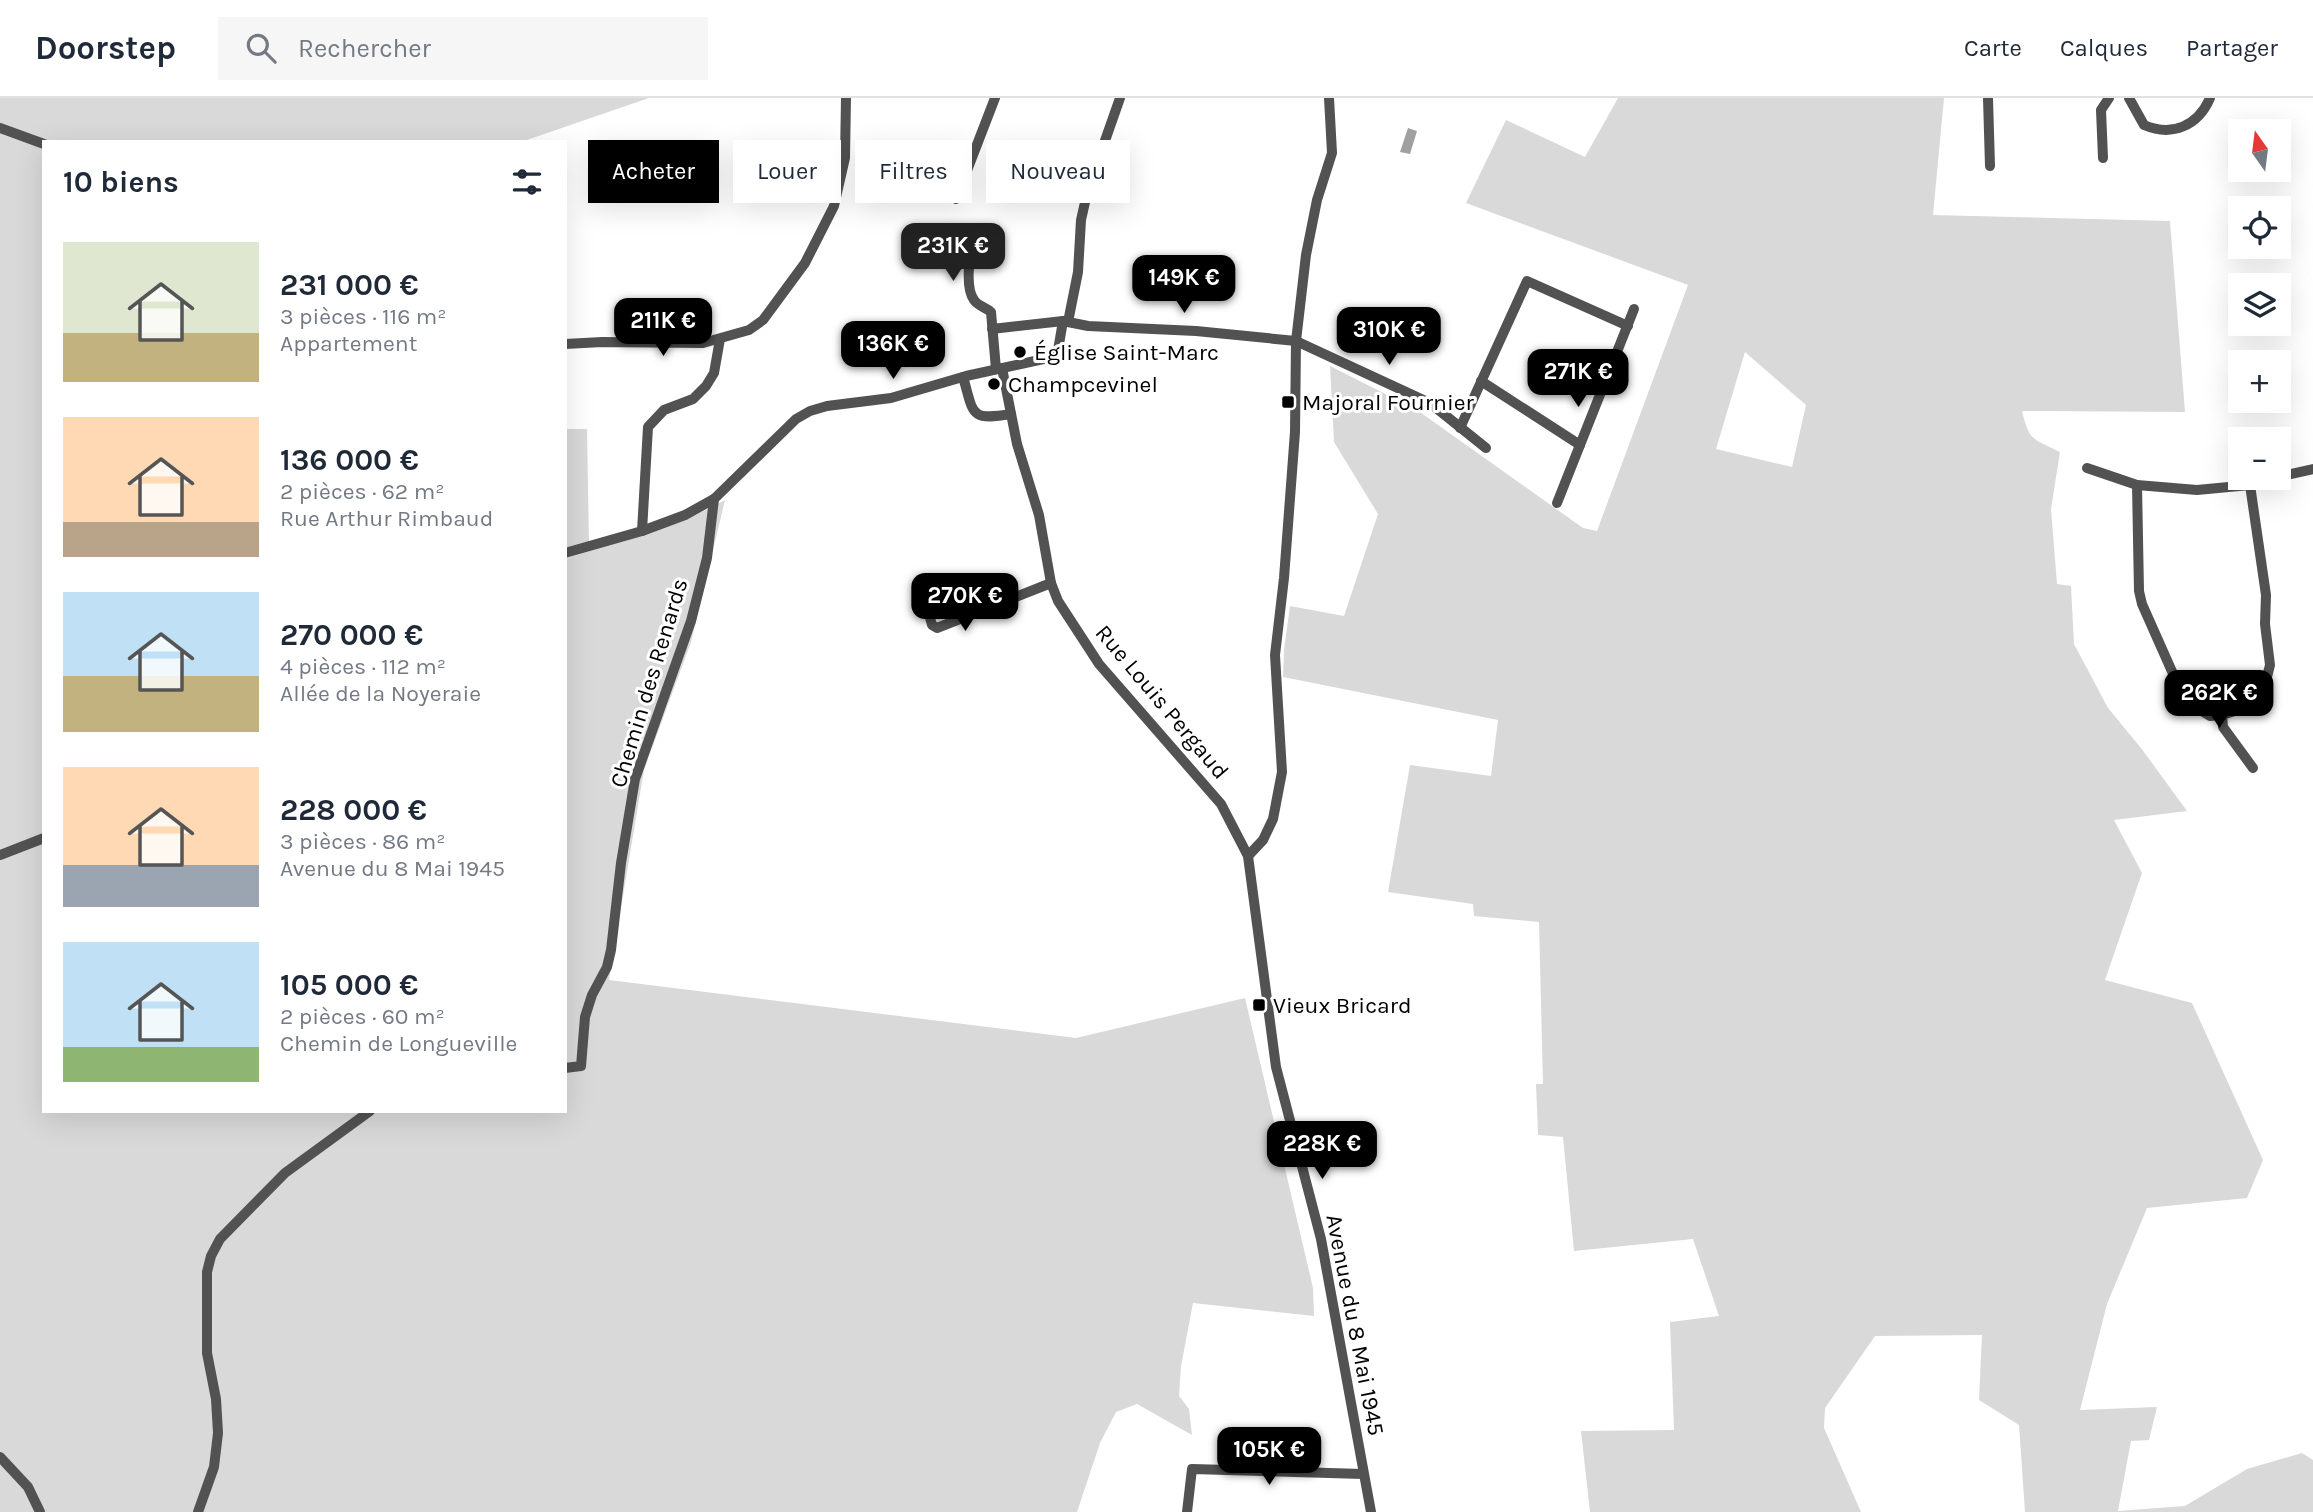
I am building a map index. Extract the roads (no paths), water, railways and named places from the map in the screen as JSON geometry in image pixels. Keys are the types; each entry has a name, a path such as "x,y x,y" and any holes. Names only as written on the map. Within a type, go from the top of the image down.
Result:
{"street":[{"path":"567,344 703,343 749,330 763,320 805,263 834,206 845,158 846,98"},
{"path":"972,157 995,98"},
{"path":"567,552 642,531 685,515 714,499 796,419 810,411 827,406 891,398 963,377 1057,356 1078,272 1081,219 1088,189 1120,98"},
{"path":"1248,856 1263,840 1273,818 1282,772 1275,655 1296,432 1296,341 1306,255 1317,200 1332,153 1329,98"},
{"path":"1988,98 1990,166"},
{"path":"2102,158 2101,110 2109,98"},
{"path":"2129,98 2144,125 2163,131 2194,122 2210,98"},
{"path":"0,128 42,143"},
{"path":"974,229 968,287 971,297 991,312 992,329 1065,322 1296,341 1430,403 1486,448"},
{"path":"1460,428 1527,281 1628,326"},
{"path":"1557,503 1634,309"},
{"name":"Rue Louis Pergaud","path":"992,329 1017,444 1039,515 1051,583 1058,601 1099,664 1215,796 1230,818 1248,856"},
{"path":"642,531 648,427 664,410 693,400 706,386 714,373 720,339"},
{"path":"963,377 976,413 988,418 1011,414"},
{"path":"1481,382 1580,444"},
{"path":"2087,468 2137,485 2197,490 2228,487"},
{"path":"2291,475 2313,469"},
{"path":"2137,485 2139,590 2142,604 2178,685 2197,708 2210,716 2241,709 2257,698 2270,666 2265,624 2266,595 2251,490"},
{"name":"Chemin des Renards","path":"567,1068 581,1066 585,1017 592,995 607,967 635,779 691,621 707,558 714,499"},
{"path":"919,583 932,625 937,628 1051,583"},
{"path":"2222,715 2223,727 2253,768"},
{"path":"0,855 42,839"},
{"name":"Avenue du 8 Mai 1945","path":"1248,856 1276,1067 1321,1239 1371,1512"},
{"path":"198,1512 214,1467 218,1433 216,1399 207,1353 207,1272 211,1256 220,1239 285,1172 367,1113"},
{"path":"0,1457 28,1488 40,1512"},
{"path":"1186,1512 1192,1469 1363,1474"}],"place":[{"name":"Église Saint-Marc","path":"1020,352"},
{"name":"Champcevinel","path":"994,384"},
{"name":"Majoral Fournier","path":"1288,402"},
{"name":"Vieux Bricard","path":"1259,1005"}]}
